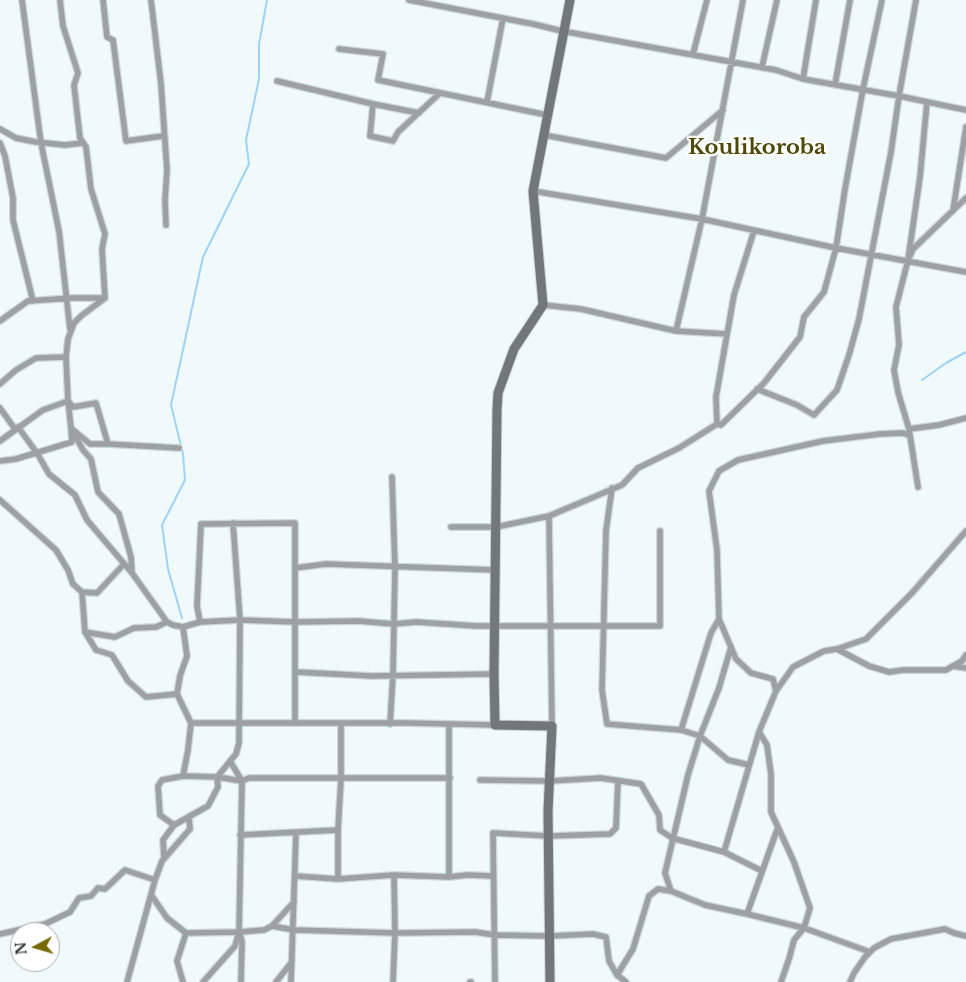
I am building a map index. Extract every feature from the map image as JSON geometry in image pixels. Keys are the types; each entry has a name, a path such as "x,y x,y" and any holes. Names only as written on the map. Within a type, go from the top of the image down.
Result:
{"street":[{"path":"22,0 41,143 59,231 71,332"},
{"path":"60,0 63,26 78,73 74,85 80,138 86,147 92,189 105,234 102,249 105,298"},
{"path":"103,0 107,37 113,40 126,141 163,136"},
{"path":"151,0 161,84 163,136 167,170 166,225"},
{"path":"409,0 504,18 562,32 762,67 803,79 966,110"},
{"path":"495,725 498,393 514,349 543,304 532,191 562,32 570,0"},
{"path":"693,54 707,0"},
{"path":"676,331 702,219 743,0"},
{"path":"762,67 776,0"},
{"path":"803,79 816,0"},
{"path":"834,85 850,0"},
{"path":"451,527 496,527 549,516 622,485 638,468 679,448 717,424 721,425 764,383 800,337 804,317 824,292 836,248 844,188 862,89 882,0"},
{"path":"757,389 798,405 814,415 837,390 859,319 891,152 916,0"},
{"path":"487,102 504,18"},
{"path":"340,50 383,54 378,80 547,115"},
{"path":"277,81 419,113"},
{"path":"373,104 370,136 393,141 398,132 440,93"},
{"path":"918,487 910,432 898,392 894,370 898,345 896,307 908,260 920,177 927,102"},
{"path":"544,135 666,158 723,110"},
{"path":"953,211 966,127"},
{"path":"0,129 16,138 41,143 65,145 83,143"},
{"path":"0,143 6,156 13,198 13,220 33,301"},
{"path":"532,191 702,219 836,248 966,272"},
{"path":"908,260 914,249 966,198"},
{"path":"717,424 716,397 734,294 754,231"},
{"path":"0,321 28,301 105,298"},
{"path":"0,461 16,459 72,442 66,357 68,339 74,323 105,298"},
{"path":"543,304 581,309 676,331 727,334"},
{"path":"0,384 16,370 36,358 66,357"},
{"path":"0,441 43,410 68,401"},
{"path":"68,401 73,407 96,403 108,444"},
{"path":"0,408 37,453 49,474 75,495 87,520 132,573 167,622 183,627 200,622 240,620 296,622 358,621 394,624 416,622 552,626 660,626 660,531"},
{"path":"776,691 773,679 751,673 736,659 719,619 717,550 709,491 719,471 738,460 822,441 910,432 966,418"},
{"path":"71,428 90,444 179,448"},
{"path":"71,428 83,450 91,459 98,492 119,514 131,557 132,573"},
{"path":"390,724 395,568 392,478"},
{"path":"612,488 606,531 602,690 607,724 681,730 700,736 728,760 750,765"},
{"path":"0,500 56,550 68,570 73,584 82,592 97,593 124,564"},
{"path":"549,516 552,626 549,836 550,982"},
{"path":"164,858 163,840 174,825 208,806 218,786 217,778 236,754 239,743 240,620 233,523"},
{"path":"200,622 197,606 201,524 295,523 295,723"},
{"path":"724,852 760,732 776,691 794,667 824,650 837,649 866,639 912,593 966,531"},
{"path":"295,568 326,564 395,568 495,570"},
{"path":"82,592 85,632 96,650 112,655 128,681 146,697 177,694"},
{"path":"681,730 711,632 719,619"},
{"path":"85,632 115,637 134,628 156,627 167,622"},
{"path":"182,776 192,723 177,694 180,676 187,656 183,627"},
{"path":"671,892 665,873 672,838 700,736 719,688 731,647"},
{"path":"837,649 869,666 889,672 903,670 946,670 962,661 966,655"},
{"path":"953,666 966,668"},
{"path":"296,672 372,676 494,674"},
{"path":"192,723 552,726"},
{"path":"338,879 341,724"},
{"path":"448,877 449,724"},
{"path":"760,732 767,745 771,774 771,812 794,862 810,908 804,928 794,940 781,982"},
{"path":"203,982 236,946 239,932 242,781 230,761"},
{"path":"174,825 160,815 158,786 162,780 182,776 242,781 249,778 264,777 341,779 450,778"},
{"path":"480,780 550,781 601,778 641,784 659,815 660,830 672,838 724,852 762,871"},
{"path":"495,982 493,834 549,836 610,834 616,828 618,781"},
{"path":"127,982 155,880 164,858 190,829 189,817"},
{"path":"747,914 778,828"},
{"path":"240,835 338,830"},
{"path":"292,982 291,963 294,930 296,833"},
{"path":"0,934 45,924 70,912 80,898 91,896 98,888 105,889 125,870 155,880"},
{"path":"393,982 396,933 394,875"},
{"path":"295,876 338,879 394,875 493,876"},
{"path":"617,976 633,949 649,896 658,889 705,905 804,928 870,952"},
{"path":"152,896 167,918 186,933 264,930 272,926 294,902"},
{"path":"272,926 294,930 396,933 475,932 495,935 550,936 593,934 606,937 609,961 617,976 626,982"},
{"path":"850,982 854,973 870,952 891,939 938,929 945,929 966,936"},
{"path":"239,932 242,942 241,982"},
{"path":"183,982 177,960 186,933"},
{"path":"276,982 291,963"}],"waterway":[{"path":"182,618 168,569 162,525 185,480 183,454 171,405 203,257 249,164 246,140 259,79 259,44 267,0"},
{"path":"922,380 966,352"}],"district":[{"name":"Koulikoroba","path":"757,148"}]}
